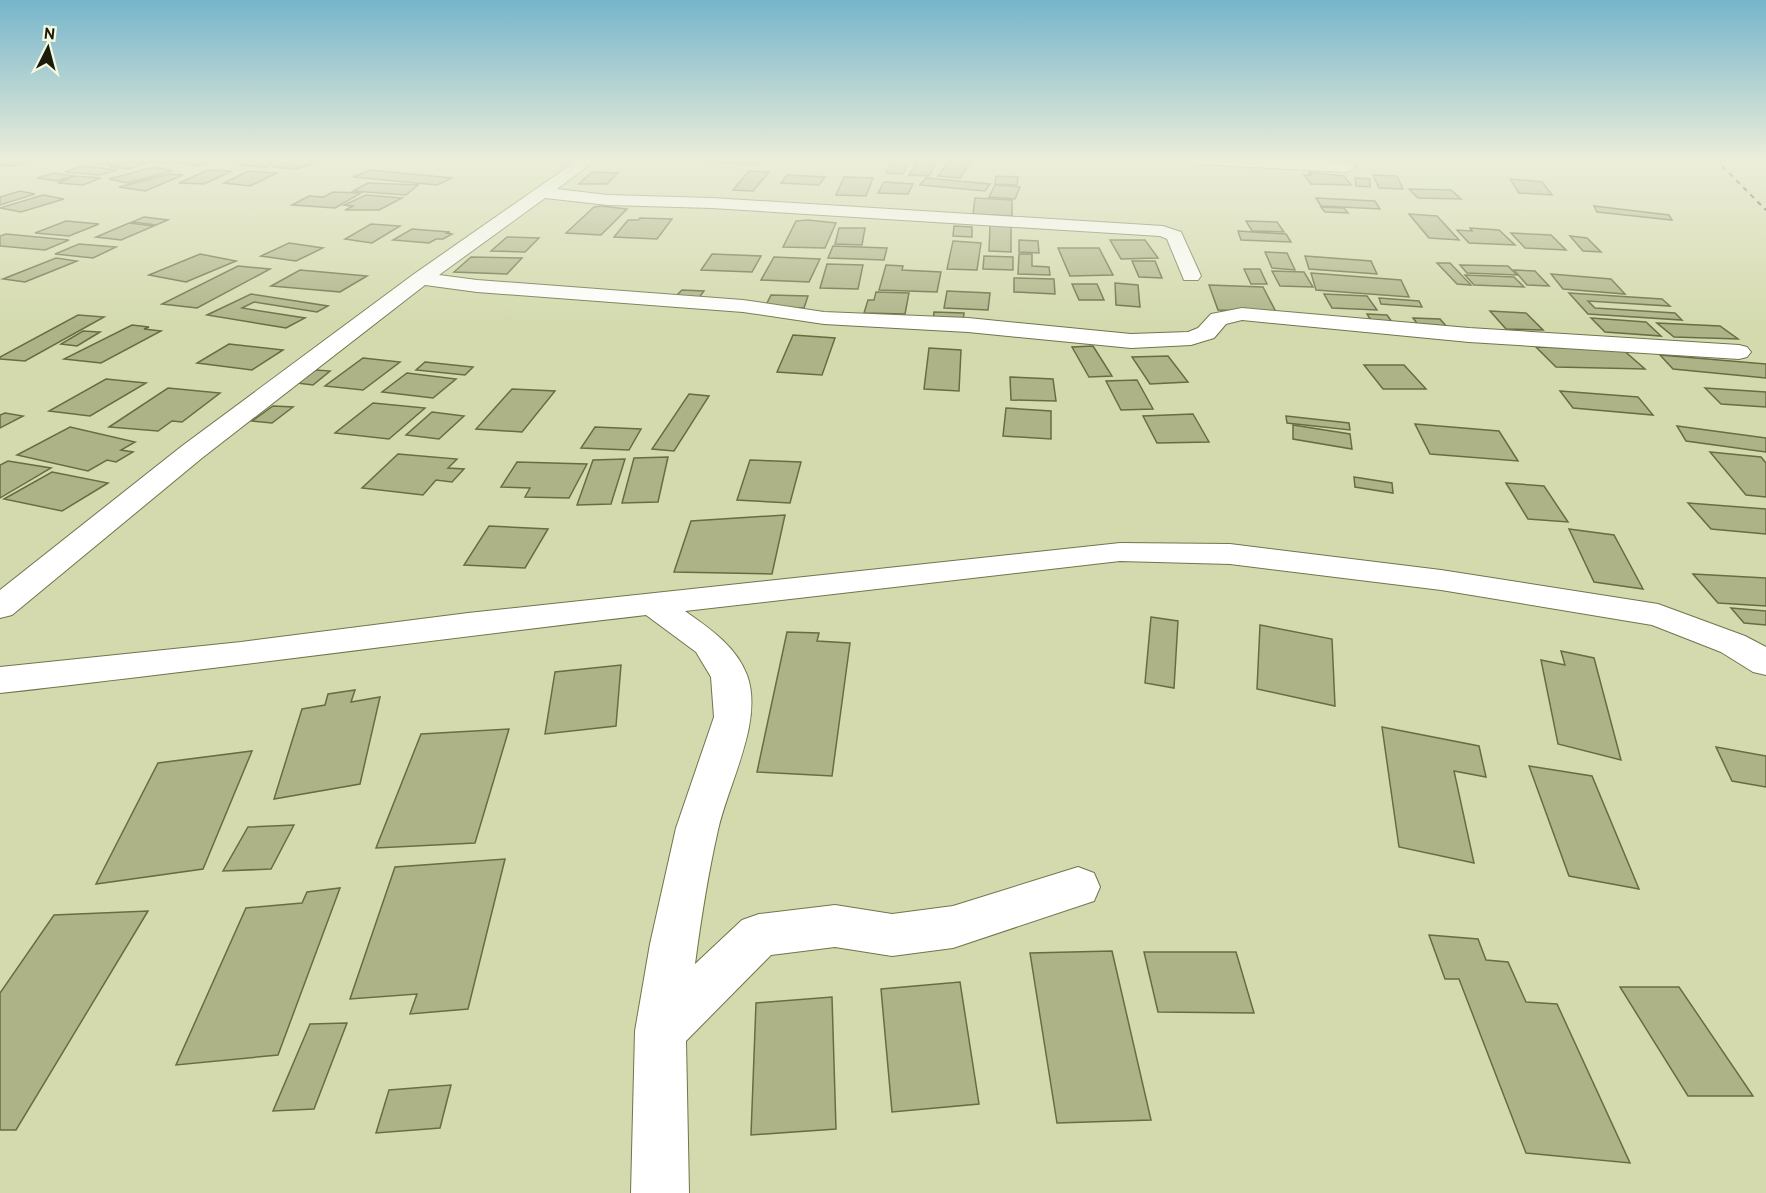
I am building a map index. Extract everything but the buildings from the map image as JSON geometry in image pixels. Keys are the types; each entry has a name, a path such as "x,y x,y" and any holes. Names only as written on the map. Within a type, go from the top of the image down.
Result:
{"street":[{"path":"0,608 192,452 421,278 512,215"},
{"path":"897,215 1163,231 1175,236 1191,276"},
{"path":"421,278 477,286 743,306 824,318 968,325 1131,341 1191,338 1206,333 1219,319 1242,314 1469,335 1739,352"},
{"path":"0,680 241,654 468,624 654,605 895,575 1120,552 1230,554 1441,580 1659,615 1733,644 1766,663"},
{"path":"654,605 708,644 729,676 733,717 697,828 674,944 660,1031 660,1193"},
{"path":"660,1031 759,935 835,926 892,935 953,927 1078,887"}]}
